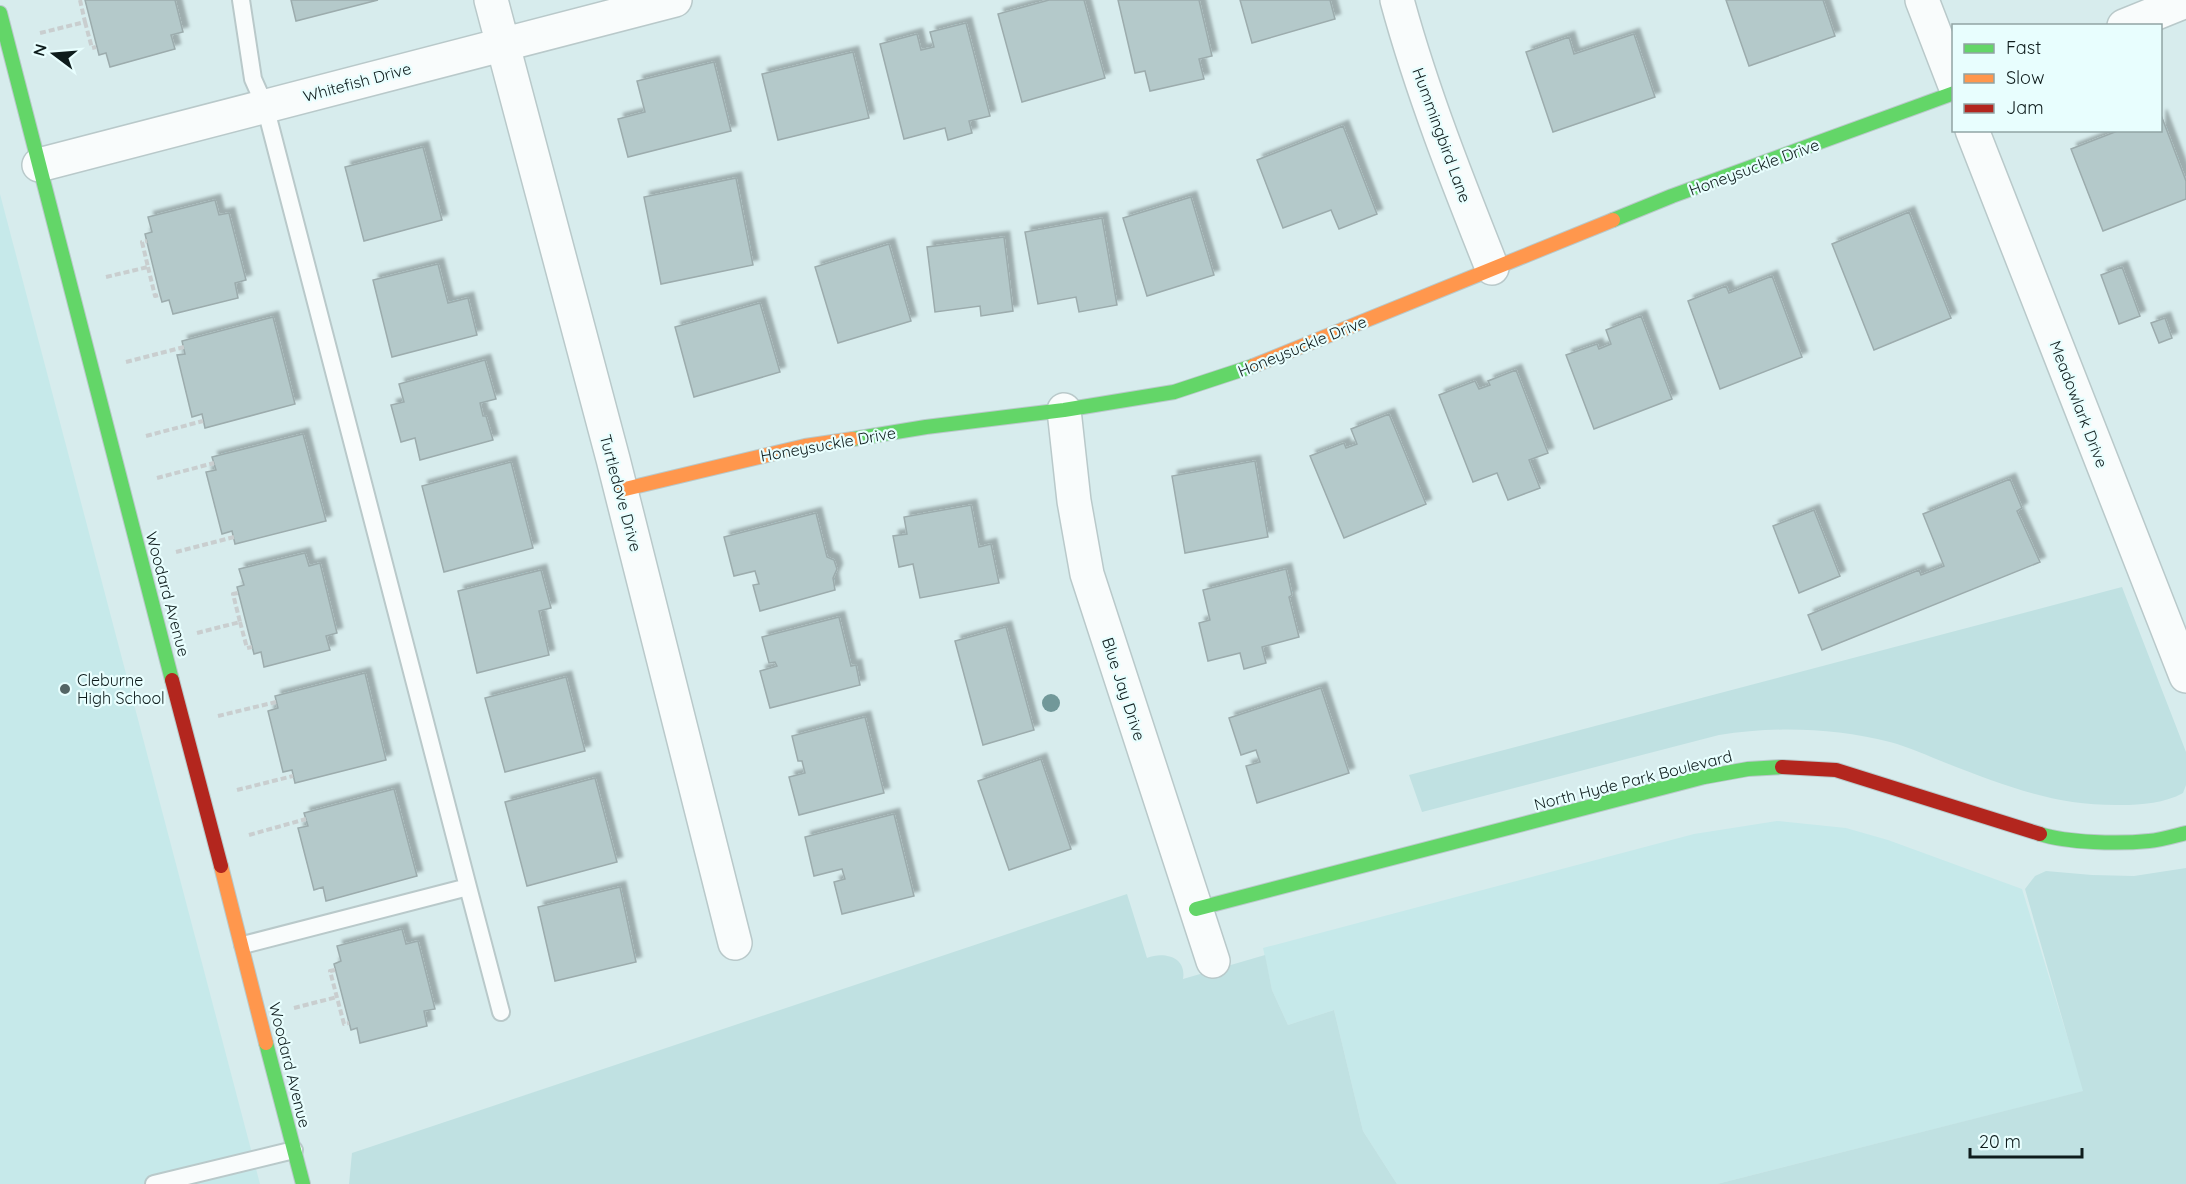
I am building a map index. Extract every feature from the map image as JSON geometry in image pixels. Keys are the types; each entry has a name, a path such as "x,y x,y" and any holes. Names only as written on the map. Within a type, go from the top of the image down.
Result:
{"street":[{"name":"Turtledove Drive","path":"491,0 621,490 735,943"},
{"name":"Whitefish Drive","path":"39,165 675,0"},
{"name":"Hummingbird Lane","path":"1397,0 1409,45 1448,156 1492,268"},
{"path":"1922,0 1952,80"},
{"path":"2129,24 2186,1"},
{"name":"Woodard Avenue","path":"0,13 205,798 303,1184"},
{"name":"Honeysuckle Drive","path":"621,490 805,446 926,427 1064,411 1174,392 1251,367 1672,196 1952,93"},
{"name":"Meadowlark Drive","path":"1973,132 2186,676"},
{"name":"Blue Jay Drive","path":"1064,411 1074,501 1087,574 1213,962"},
{"name":"North Hyde Park Boulevard","path":"1196,909 1704,777 1748,769 1789,766 1836,770 2049,837 2091,842 2150,841 2186,833"}],"lane":[{"path":"241,0 253,79 265,106 501,1012"},
{"path":"243,945 468,887"},
{"path":"154,1184 294,1150"}],"path":[{"path":"80,0 92,48 96,47"},
{"path":"7,40 85,22"},
{"path":"147,241 142,242 148,267 155,296 160,295"},
{"path":"71,286 148,267"},
{"path":"93,371 184,346"},
{"path":"112,445 203,421"},
{"path":"123,488 214,463"},
{"path":"142,561 234,537"},
{"path":"238,593 233,594 240,622 247,648 252,647"},
{"path":"164,641 240,622"},
{"path":"185,724 276,702"},
{"path":"205,798 293,776"},
{"path":"216,843 306,819"},
{"path":"335,970 330,971 337,998 344,1024 349,1023"},
{"path":"261,1017 337,998"}],"shaded area":[{"name":"Cleburne High School","path":"0,194 260,1184 0,1184"},
{"path":"2122,587 2186,752 2186,785 2183,793 2161,801 2121,805 2052,798 2010,787 1890,742 1848,734 1805,730 1762,730 1719,735 1422,812 1409,775"},
{"path":"1777,821 1846,828 1888,840 2022,889 2084,1091 1717,1184 1397,1184 1363,1131 1334,1010 1288,1025 1272,990 1263,948 1694,834"},
{"path":"2186,868 2186,1184 1717,1184 2083,1091 2025,889 2035,876 2046,871 2134,876"},
{"path":"1127,894 1147,958 1160,955 1173,958 1181,965 1183,979 1265,955 1272,990 1288,1025 1334,1010 1363,1131 1397,1184 349,1184 352,1153"}],"building":[{"path":"85,0 175,0 183,32 171,35 175,49 110,67 106,53 99,55"},
{"path":"291,0 378,0 296,21"},
{"path":"1049,0 1084,0 1105,78 1022,102 998,14"},
{"path":"1118,0 1199,0 1212,56 1199,59 1204,79 1150,91 1145,71 1135,73"},
{"path":"1240,0 1330,0 1335,19 1252,43"},
{"path":"1726,0 1823,0 1835,36 1749,66"},
{"path":"966,23 990,116 969,121 972,133 948,140 945,128 904,139 880,44 917,34 921,50 934,47 930,32"},
{"path":"1634,34 1655,97 1553,132 1526,52 1569,37 1574,54"},
{"path":"853,52 869,118 778,140 762,74"},
{"path":"714,62 731,131 628,157 618,119 645,112 637,81"},
{"path":"2162,118 2186,181 2186,199 2103,231 2071,149 2115,132 2162,132"},
{"path":"1343,126 1377,214 1339,229 1331,210 1283,228 1257,160"},
{"path":"423,147 442,220 364,241 345,167"},
{"path":"736,178 753,265 661,284 644,197"},
{"path":"1191,197 1214,275 1147,296 1123,218"},
{"path":"215,200 219,215 229,213 246,280 235,283 238,298 173,314 169,300 162,302 160,295 145,234 152,232 148,217"},
{"path":"1909,212 1951,318 1874,350 1832,244"},
{"path":"1102,218 1117,305 1079,312 1076,297 1038,304 1025,232"},
{"path":"1004,237 1013,311 981,316 980,306 935,312 927,247"},
{"path":"889,244 911,321 838,343 815,267"},
{"path":"438,264 448,303 468,298 477,335 392,357 373,280"},
{"path":"2122,267 2140,316 2119,324 2101,275"},
{"path":"1772,276 1802,357 1720,389 1688,301 1726,286 1729,293"},
{"path":"760,303 780,372 694,397 675,327"},
{"path":"1641,316 1672,399 1594,429 1566,355 1597,344 1599,349 1611,344 1606,330"},
{"path":"273,317 295,404 205,428 202,414 192,417 177,355 185,354 182,341"},
{"path":"2165,318 2172,338 2159,343 2151,323"},
{"path":"485,360 496,399 480,403 493,440 420,460 415,438 401,442 391,405 404,402 399,384"},
{"path":"1516,370 1548,453 1529,460 1540,488 1508,500 1497,473 1473,482 1439,395 1475,381 1479,389 1490,385 1488,381"},
{"path":"1389,414 1426,504 1344,538 1310,456 1344,443 1346,448 1357,444 1351,429"},
{"path":"303,434 326,521 235,544 232,531 222,534 206,472 216,470 212,457"},
{"path":"1255,461 1268,537 1185,553 1172,476"},
{"path":"511,462 533,548 444,572 422,486"},
{"path":"2010,479 2022,508 2017,511 2040,562 1822,650 1808,615 1919,570 1921,575 1944,566 1923,514"},
{"path":"971,505 979,547 991,544 999,583 920,598 913,564 899,567 893,536 907,534 904,517"},
{"path":"1814,510 1840,576 1799,593 1773,526"},
{"path":"816,513 827,557 834,560 837,569 833,578 835,590 760,611 753,585 759,584 755,571 734,576 724,537"},
{"path":"305,553 309,566 320,563 337,633 326,636 330,650 264,667 261,652 254,654 237,587 244,585 239,569"},
{"path":"1286,569 1292,595 1289,597 1299,637 1262,647 1266,663 1244,669 1240,653 1208,661 1199,623 1210,620 1203,590"},
{"path":"541,570 551,608 539,611 549,655 477,673 458,591"},
{"path":"839,617 851,666 856,665 860,685 770,708 760,671 777,666 775,662 769,663 762,637"},
{"path":"1006,627 1034,730 983,745 955,641"},
{"path":"365,673 386,760 295,783 292,770 283,772 268,711 278,708 275,696"},
{"path":"566,677 585,751 505,772 485,698"},
{"path":"1321,688 1349,773 1257,803 1246,766 1260,762 1256,750 1241,755 1229,718"},
{"path":"865,717 884,793 799,815 789,777 805,773 802,761 798,761 792,736"},
{"path":"1041,759 1071,849 1009,870 978,781"},
{"path":"595,778 617,862 527,886 505,802"},
{"path":"394,789 417,876 326,901 323,887 314,890 298,828 308,826 304,813"},
{"path":"894,814 914,896 842,914 834,882 845,879 842,869 814,876 805,837"},
{"path":"620,887 636,962 555,981 538,907"},
{"path":"402,929 406,944 418,941 435,1009 424,1011 427,1026 360,1043 357,1028 351,1030 334,964 341,961 337,946"}],"traffic: fast":[{"path":"0,13 172,680"},
{"path":"1613,220 1672,196 1952,94"},
{"path":"853,439 926,427 1064,410 1174,392 1253,366"},
{"path":"1196,909 1704,777 1748,769 1782,767"},
{"path":"2040,834 2079,841 2123,842 2154,840 2186,833"},
{"path":"266,1043 303,1184"}],"traffic: slow":[{"path":"1253,366 1613,220"},
{"path":"621,490 805,446 853,439"},
{"path":"221,866 266,1043"}],"traffic: jam":[{"path":"172,680 221,866"},
{"path":"1782,767 1836,770 2040,834"}],"place":[{"name":"Cleburne High School","path":"65,689"}]}
